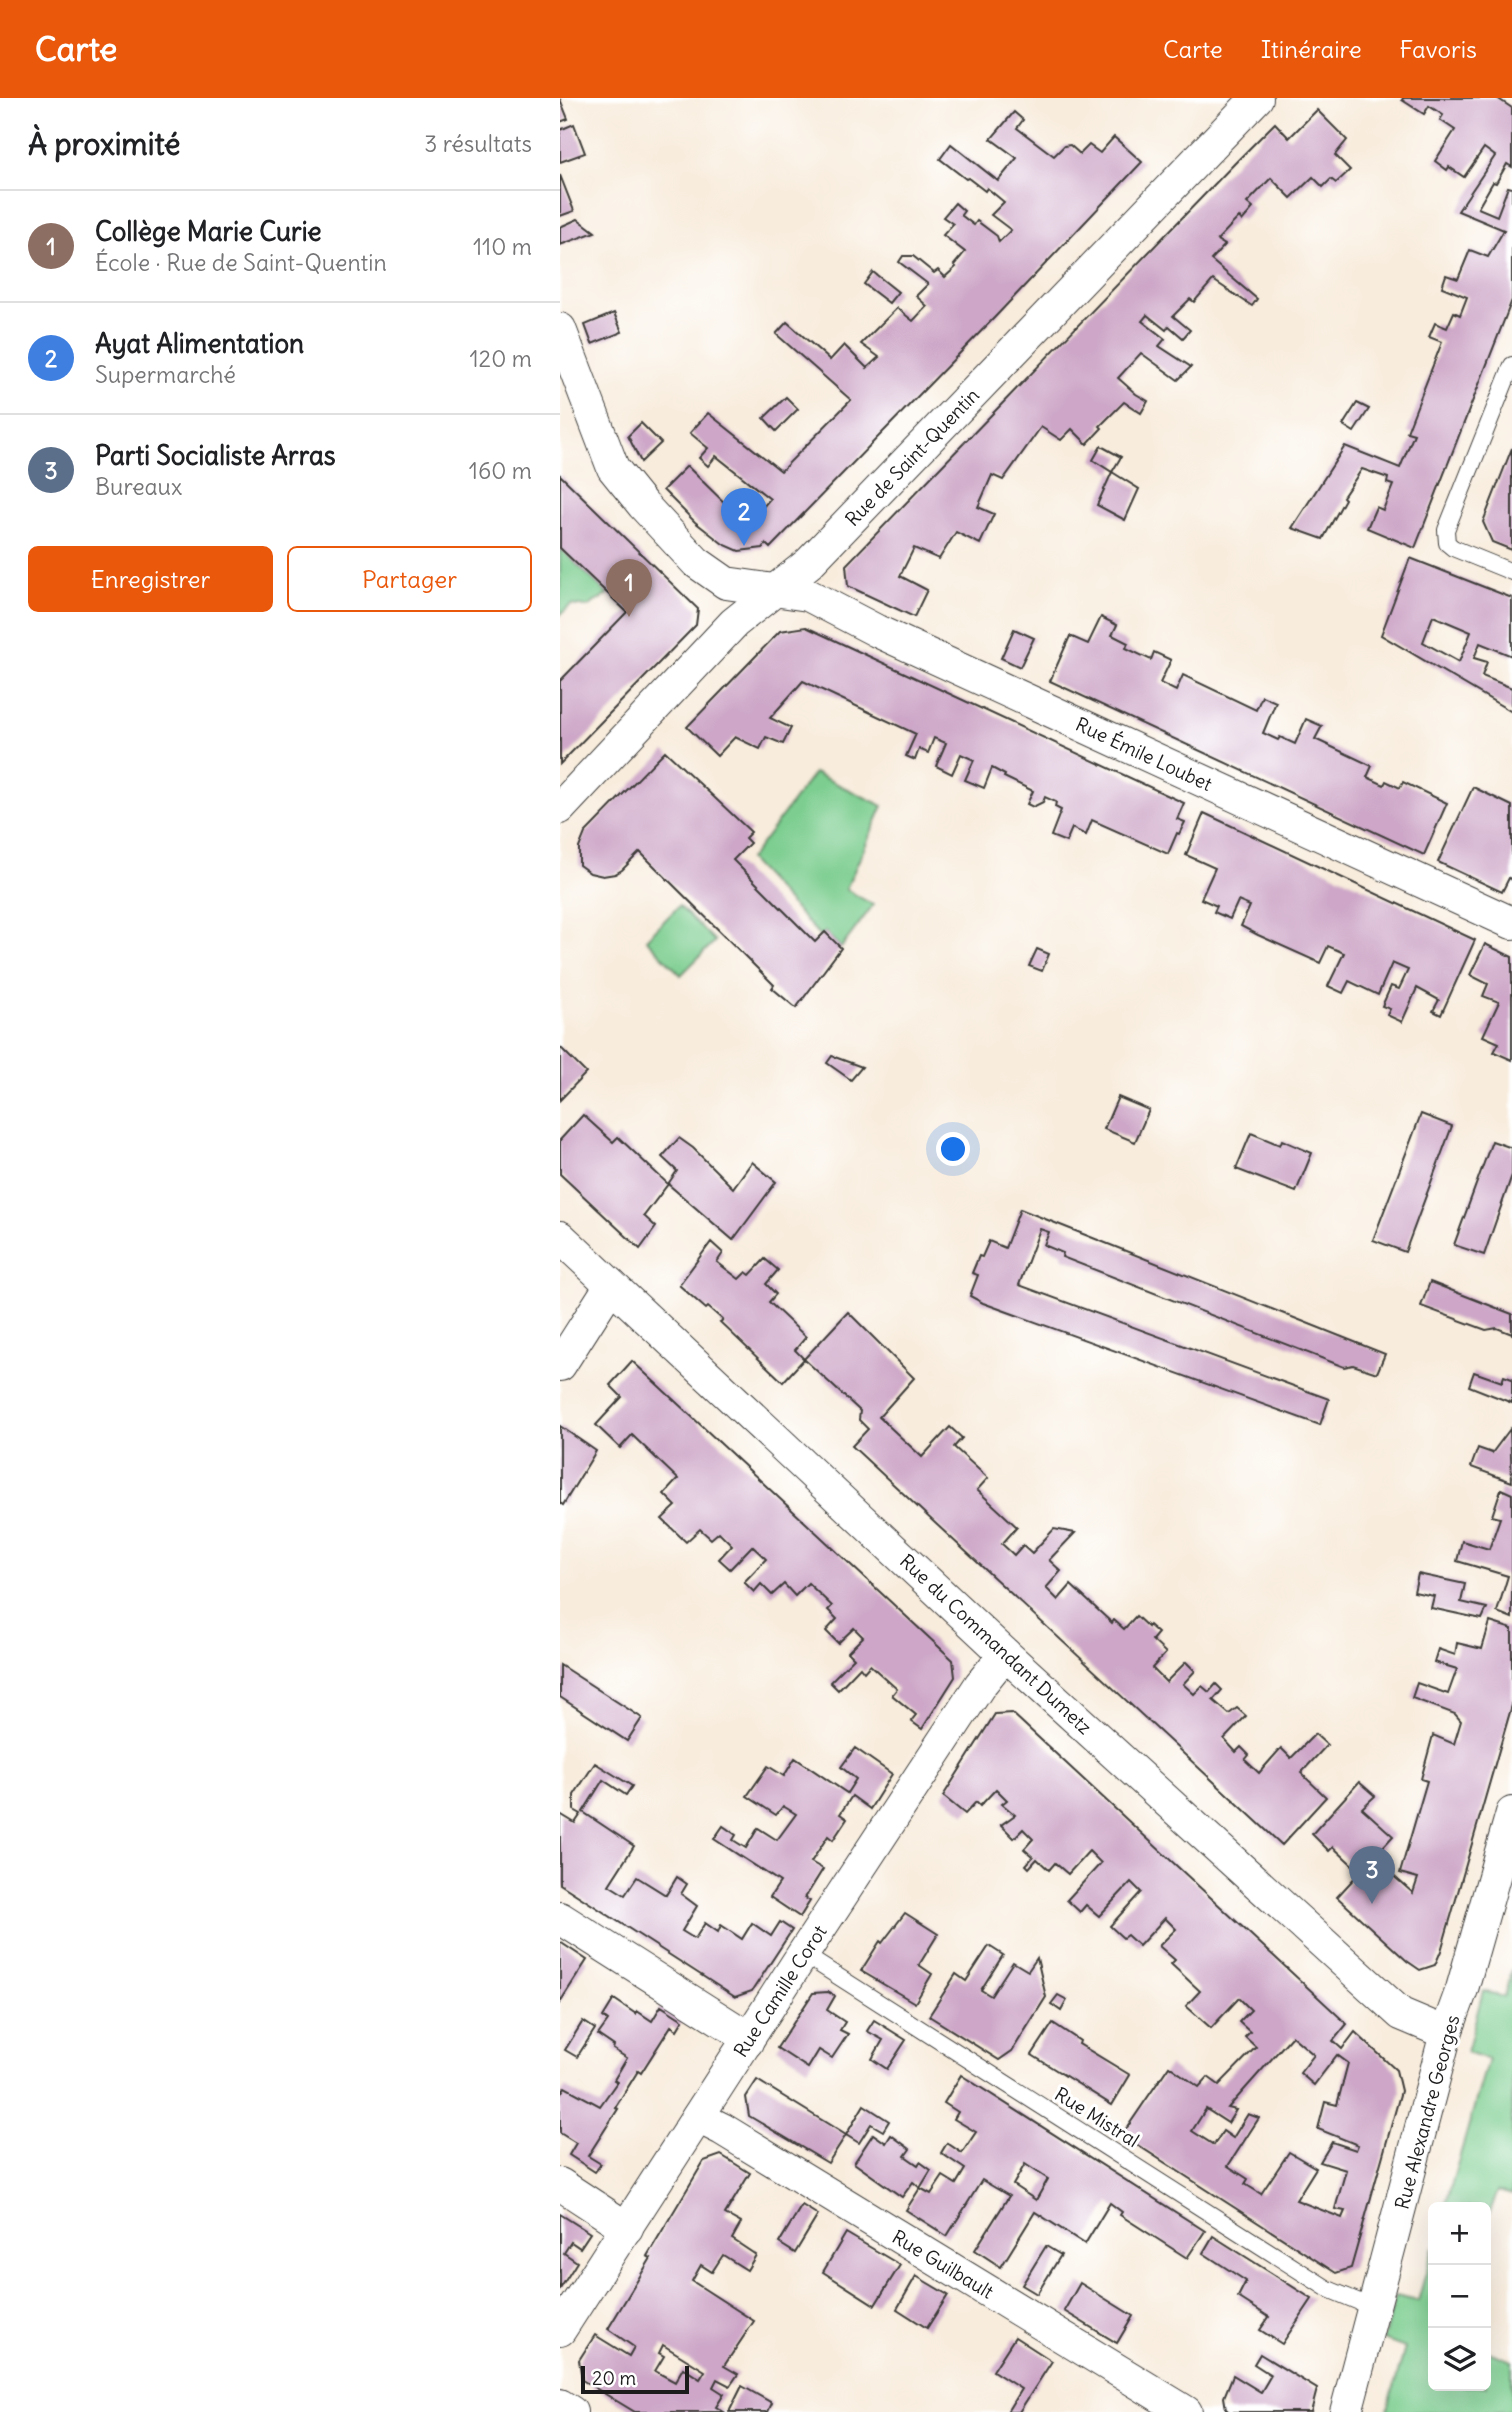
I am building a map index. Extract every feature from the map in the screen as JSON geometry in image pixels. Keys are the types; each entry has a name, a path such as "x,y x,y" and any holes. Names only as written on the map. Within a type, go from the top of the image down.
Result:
{"street":[{"name":"Rue de Saint-Quentin","path":"560,808 734,623 809,563 1257,98"},
{"name":"Rue Émile Loubet","path":"560,329 613,468 696,562 726,583 808,595 902,643 1512,923"},
{"name":"Rue du Commandant Dumetz","path":"560,1237 1005,1654 1401,2014 1446,2033"},
{"path":"560,1366 611,1285"},
{"name":"Rue Camille Corot","path":"560,2330 980,1685 1005,1654"},
{"name":"Rue Alexandre Georges","path":"1346,2412 1446,2033 1462,1989 1512,1813"},
{"path":"560,1918 735,2029 747,2042"},
{"name":"Rue Guilbault","path":"698,2117 722,2129 1186,2412"},
{"path":"560,2184 627,2228"},
{"path":"560,2405 571,2412"}],"lane":[{"path":"1512,365 1446,530 1447,543 1453,548 1512,572"},
{"name":"Rue Mistral","path":"803,1954 1328,2289 1374,2308"}],"green space":[{"path":"560,548 608,594 587,607 571,605 560,615"},
{"path":"814,773 883,806 846,889 873,905 841,948 825,932 820,936 749,860"},
{"path":"679,906 715,941 681,975 646,939"},
{"path":"1512,1969 1512,2195 1498,2191 1491,2209 1491,2202 1446,2202 1488,2059 1467,2052 1483,1991 1504,1997"},
{"path":"1428,2265 1428,2391 1491,2391 1491,2353 1512,2361 1512,2412 1387,2412 1405,2348 1383,2340 1396,2296 1418,2301"}],"building":[{"path":"1497,98 1512,108 1512,167 1507,164 1478,208 1497,216 1508,187 1512,188 1512,300 1415,548 1367,528 1376,507 1383,510 1393,485 1387,483 1388,478 1362,469 1343,497 1345,499 1323,539 1292,528 1345,446 1400,468 1414,434 1407,432 1442,342 1429,337 1435,323 1447,328 1454,312 1460,315 1467,297 1442,287 1446,275 1458,279 1470,250 1488,257 1504,230 1458,211 1495,156 1484,148 1464,177 1449,167 1447,170 1435,161 1455,130 1440,120 1443,115 1429,106 1424,114 1402,100"},
{"path":"560,99 568,119 560,122"},
{"path":"1317,110 1347,140 1335,155 1350,170 1336,183 1331,179 1323,187 1313,177 1291,198 1271,178 1247,203 1253,208 1242,221 1239,217 1217,240 1225,245 1211,260 1257,299 1252,306 1213,280 1194,302 1190,299 1173,316 1190,330 1183,338 1169,326 1166,330 1147,315 1142,321 1165,339 1159,346 1191,367 1178,380 1141,353 1118,378 1148,401 1141,413 1124,402 1100,426 1102,428 1087,444 1072,429 1061,440 1041,427 1003,480 992,475 978,507 994,514 980,544 956,532 939,559 914,548 900,576 927,590 914,617 848,586 846,565 1238,160 1275,123 1289,138"},
{"path":"1014,112 1023,120 1017,128 1054,156 1064,146 1070,145 1080,154 1089,145 1100,153 1114,137 1142,162 770,548 766,544 763,548 739,551 723,544 695,522 663,490 687,466 747,525 770,499 716,456 708,466 699,458 708,448 690,433 708,413 781,471 851,400 776,334 787,322 830,360 844,345 867,368 879,357 861,344 897,308 913,321 927,306 916,296 928,284 899,262 903,256 913,256 934,273 938,270 945,277 956,267 954,265 965,252 943,235 953,224 943,217 955,203 964,211 961,215 974,225 977,221 997,236 999,242 1011,230 991,215 1004,202 987,188 985,191 940,159 951,144 998,181 1017,158 991,139"},
{"path":"574,124 585,153 560,162 560,130"},
{"path":"560,175 574,211 560,216"},
{"path":"578,219 595,232 560,245 560,227"},
{"path":"873,272 898,292 889,303 864,284"},
{"path":"614,313 622,332 592,344 585,325"},
{"path":"786,397 798,409 776,431 764,418"},
{"path":"1357,403 1369,409 1354,432 1343,425"},
{"path":"641,423 661,443 641,462 628,436"},
{"path":"1101,446 1121,457 1112,472 1093,460"},
{"path":"1512,448 1512,550 1492,542 1483,522"},
{"path":"1112,472 1139,489 1125,520 1097,505"},
{"path":"560,475 698,609 696,625 560,764 560,681 627,612 560,548"},
{"path":"1410,558 1512,598 1512,656 1480,643 1474,658 1487,662 1482,676 1512,688 1512,712 1381,635","holes":["1433,616 1471,632 1459,662 1423,642"]},
{"path":"1101,617 1117,625 1112,635 1128,643 1126,648 1151,660 1154,652 1171,660 1160,683 1176,691 1183,675 1256,710 1262,696 1276,702 1263,733 1295,744 1306,719 1322,726 1315,739 1372,766 1367,777 1384,785 1386,781 1400,788 1403,782 1447,803 1424,855 1050,681 1070,636 1088,644"},
{"path":"806,627 1184,803 1177,819 1185,822 1168,854 1092,820 1086,835 1072,828 1066,842 1051,836 1061,810 1055,807 1056,802 1045,797 1043,802 1033,807 1027,804 1033,791 992,768 984,788 965,780 974,760 961,754 952,774 936,766 946,743 934,738 928,753 919,749 915,760 906,756 916,734 803,681 770,718 791,728 783,744 766,737 760,749 735,737 717,756 687,727 780,631"},
{"path":"1014,629 1034,638 1020,667 1001,658"},
{"path":"665,751 751,832 745,838 750,843 733,860 815,942 825,932 841,948 796,1008 772,988 774,985 640,852 615,874 603,876 590,873 579,865 579,848 585,833"},
{"path":"1473,787 1512,806 1512,880 1509,878 1502,892 1438,862"},
{"path":"1204,813 1475,940 1441,1015 1433,1011 1439,1000 1417,988 1402,1022 1387,1015 1390,1009 1382,1006 1391,986 1399,989 1408,970 1392,963 1378,995 1349,981 1343,993 1328,986 1344,953 1328,946 1320,963 1258,935 1241,926 1250,906 1238,901 1230,919 1214,912 1217,906 1201,899 1215,868 1186,855"},
{"path":"1485,944 1512,957 1512,1060 1494,1052 1499,1043 1483,1036 1499,1002 1483,996 1488,984 1470,975"},
{"path":"1037,949 1049,954 1042,971 1029,966"},
{"path":"560,1047 586,1073 560,1100"},
{"path":"832,1056 862,1067 851,1080 827,1063"},
{"path":"1118,1097 1149,1110 1135,1142 1104,1129"},
{"path":"1421,1114 1452,1126 1405,1252 1373,1240"},
{"path":"583,1115 613,1142 618,1137 668,1184 644,1216 656,1227 640,1249 560,1174 560,1140"},
{"path":"1251,1133 1280,1145 1282,1140 1312,1153 1296,1192 1236,1169"},
{"path":"679,1138 693,1148 733,1188 752,1162 776,1182 733,1240 668,1184 677,1171 662,1157"},
{"path":"1492,1141 1512,1148 1512,1175 1484,1255 1454,1245"},
{"path":"1020,1209 1385,1354 1377,1373 1353,1365 1344,1367 1062,1257 1063,1253 1044,1245 1049,1232 1040,1229 1019,1285 1329,1399 1320,1425 983,1303 970,1296 978,1275 972,1273 989,1241 1005,1248"},
{"path":"711,1242 723,1253 717,1262 739,1279 746,1272 750,1275 765,1259 778,1270 766,1284 776,1294 769,1302 806,1337 795,1350 804,1359 783,1382 720,1322 723,1320 679,1285"},
{"path":"1430,1282 1512,1314 1512,1334 1497,1328 1486,1330 1421,1306"},
{"path":"848,1312 914,1378 879,1417 922,1457 950,1427 962,1438 954,1447 988,1478 977,1490 1017,1527 1002,1544 1014,1555 1023,1545 1032,1553 1054,1529 1075,1533 1049,1560 1061,1571 1046,1588 1058,1600 1071,1585 1112,1623 1114,1620 1124,1629 1136,1616 1148,1627 1149,1625 1158,1633 1152,1640 1166,1653 1152,1668 1166,1682 1186,1662 1195,1671 1183,1684 1194,1694 1202,1686 1209,1692 1216,1684 1222,1690 1213,1700 1229,1714 1237,1708 1246,1716 1224,1739 1236,1752 1241,1747 1249,1755 1245,1760 1259,1773 1281,1748 1291,1758 1315,1734 1327,1745 1301,1773 1326,1797 1282,1845 852,1446 868,1429 859,1420 860,1411 804,1359"},
{"path":"632,1361 953,1660 955,1677 922,1729 911,1721 916,1715 892,1695 897,1689 870,1665 864,1672 860,1667 838,1690 830,1682 854,1658 848,1652 863,1637 854,1628 838,1643 826,1631 837,1619 828,1610 832,1606 808,1583 795,1596 784,1584 772,1595 761,1584 754,1592 744,1582 766,1559 752,1546 730,1569 719,1559 732,1545 719,1532 711,1539 700,1529 686,1542 662,1519 676,1506 664,1494 678,1479 632,1435 620,1448 596,1425 622,1397 610,1385"},
{"path":"1474,1372 1502,1382 1504,1376 1512,1379 1512,1403 1469,1386"},
{"path":"560,1426 596,1451 563,1505 560,1503"},
{"path":"1510,1429 1512,1482 1471,1467 1478,1448 1492,1453"},
{"path":"1501,1489 1512,1494 1512,1618 1497,1612 1508,1576 1457,1561 1462,1541 1489,1549 1500,1518 1492,1516"},
{"path":"1418,1574 1465,1584 1461,1602 1487,1608 1482,1619 1431,1608 1434,1596 1414,1592"},
{"path":"1490,1622 1512,1629 1512,1705 1441,1951 1435,1965 1420,1970 1337,1897 1360,1872 1333,1847 1329,1851 1312,1834 1359,1782 1375,1796 1362,1808 1393,1836 1373,1858 1413,1893 1418,1878 1400,1873 1427,1781 1421,1779 1433,1735 1454,1744 1461,1721 1455,1714 1412,1698 1417,1683 1448,1694 1457,1669 1434,1662 1438,1649 1455,1655 1457,1643 1482,1649"},
{"path":"560,1665 642,1718 627,1741 560,1697"},
{"path":"1012,1713 1347,2024 1333,2041 1342,2049 1355,2032 1396,2070 1401,2091 1351,2268 1336,2273 1122,2135 1169,2066 1199,2087 1208,2077 1219,2085 1256,2047 1245,2037 1250,2032 1239,2022 1251,2010 1239,1998 1211,2028 1186,2006 1200,1991 1171,1964 1175,1960 1159,1946 1176,1929 1165,1918 1139,1946 1127,1935 1123,1938 1110,1926 1141,1892 1131,1882 1099,1916 1086,1905 1080,1912 1067,1900 1101,1863 1089,1851 1068,1874 1055,1863 1049,1870 1037,1859 1029,1868 1026,1865 1033,1857 1024,1849 1033,1839 1023,1829 1014,1838 1001,1825 1015,1815 1002,1804 1007,1800 996,1789 980,1806 976,1802 965,1814 943,1796 995,1714","holes":["1292,2036 1314,2055 1300,2073 1314,2085 1337,2055 1348,2063 1337,2105 1325,2102 1318,2129 1358,2145 1356,2150 1332,2142 1320,2162 1346,2170 1335,2209 1345,2211 1342,2218 1296,2200 1316,2168 1289,2152 1261,2194 1245,2184 1248,2179 1228,2166 1259,2118 1248,2114 1233,2138 1223,2131 1214,2145 1192,2131 1206,2109 1228,2123 1236,2110 1228,2108"]},
{"path":"855,1748 892,1774 870,1809 852,1796 840,1814 847,1819 833,1840 828,1836 811,1862 823,1869 805,1898 810,1901 800,1917 770,1897 780,1882 714,1839 723,1826 736,1835 733,1840 746,1848 758,1828 777,1840 796,1814 783,1806 776,1815 747,1796 768,1766 784,1776 795,1758 847,1793 856,1779 841,1767"},
{"path":"595,1763 632,1786 626,1795 603,1780 583,1812 634,1846 609,1885 625,1895 637,1877 666,1895 677,1877 687,1884 681,1894 697,1906 682,1931 695,1939 705,1923 718,1932 721,1925 742,1939 752,1923 771,1936 780,1922 792,1930 752,1991 735,1997 560,1884 560,1814 575,1823 581,1814 574,1810 574,1795"},
{"path":"905,1913 938,1934 919,1965 932,1974 915,2003 861,1971 880,1941 882,1943"},
{"path":"560,1942 587,1960 560,2002"},
{"path":"989,1946 1003,1955 981,1990 991,1996 1013,1962 1028,1971 1037,1958 1046,1997 1012,2051 999,2060 929,2016 956,1974 966,1981"},
{"path":"828,1992 835,1996 827,2010 845,2022 840,2030 848,2034 832,2058 819,2050 808,2068 777,2048 813,1993"},
{"path":"1058,1995 1067,2000 1061,2011 1051,2004"},
{"path":"614,1999 652,2021 661,2006 683,2020 677,2030 671,2026 615,2108 618,2109 588,2156 601,2164 595,2172 569,2155 576,2143 560,2133 560,2095 565,2087 600,2106 617,2082 614,2080 627,2058 598,2035 608,2021 603,2017"},
{"path":"874,2020 906,2040 887,2069 872,2059 883,2040 867,2031"},
{"path":"583,2021 595,2029 577,2057 565,2050"},
{"path":"1053,2023 1080,2041 1079,2044 1130,2075 1112,2105 1032,2055"},
{"path":"961,2075 1205,2231 1187,2258 1120,2215 1122,2212 1110,2203 1085,2244 1035,2212 1001,2267 975,2250 1009,2196 982,2180 947,2236 906,2210 920,2188 931,2194 943,2176 956,2184 965,2169 941,2153 947,2143 962,2153 976,2132 954,2119 958,2112 944,2103","holes":["1025,2164 1048,2179 1036,2200 1013,2185"]},
{"path":"757,2080 846,2135 828,2163 749,2116 746,2097"},
{"path":"864,2105 889,2121 883,2131 871,2124 859,2143 846,2135"},
{"path":"873,2134 886,2143 891,2135 910,2149 905,2156 931,2170 920,2188 913,2182 902,2197 854,2163"},
{"path":"721,2155 750,2173 725,2214 741,2223 732,2239 756,2255 747,2270 723,2255 712,2272 701,2265 692,2281 754,2321 724,2366 738,2374 730,2386 717,2379 713,2387 724,2394 716,2407 724,2412 635,2412 582,2380 579,2360 595,2335 629,2356 634,2347 608,2329 651,2258 647,2256 704,2161","holes":["663,2345 705,2371 700,2379 683,2368 675,2382 655,2371 664,2356 659,2353"]},
{"path":"802,2205 818,2215 795,2253 779,2243"},
{"path":"560,2214 590,2233 580,2248 571,2242 564,2253 577,2262 560,2289"},
{"path":"846,2233 900,2265 875,2305 823,2272"},
{"path":"1213,2236 1312,2299 1282,2344 1260,2330 1269,2317 1238,2297 1246,2281 1203,2253"},
{"path":"1046,2246 1061,2255 1037,2294 1022,2285"},
{"path":"916,2276 948,2295 927,2328 897,2309"},
{"path":"1080,2283 1133,2316 1117,2343 1064,2311"},
{"path":"1015,2337 1052,2361 1019,2412 1007,2412 1021,2389 993,2371"},
{"path":"1260,2354 1317,2389 1311,2412 1229,2412 1226,2409 1224,2397 1233,2375 1261,2392 1271,2375 1254,2364"},
{"path":"742,2386 772,2403 768,2412 729,2412"}],"place":[{"name":"Ayat Alimentation","path":"744,546"},
{"name":"Collège Marie Curie","path":"629,617"},
{"name":"Parti Socialiste Arras","path":"1372,1904"}]}
